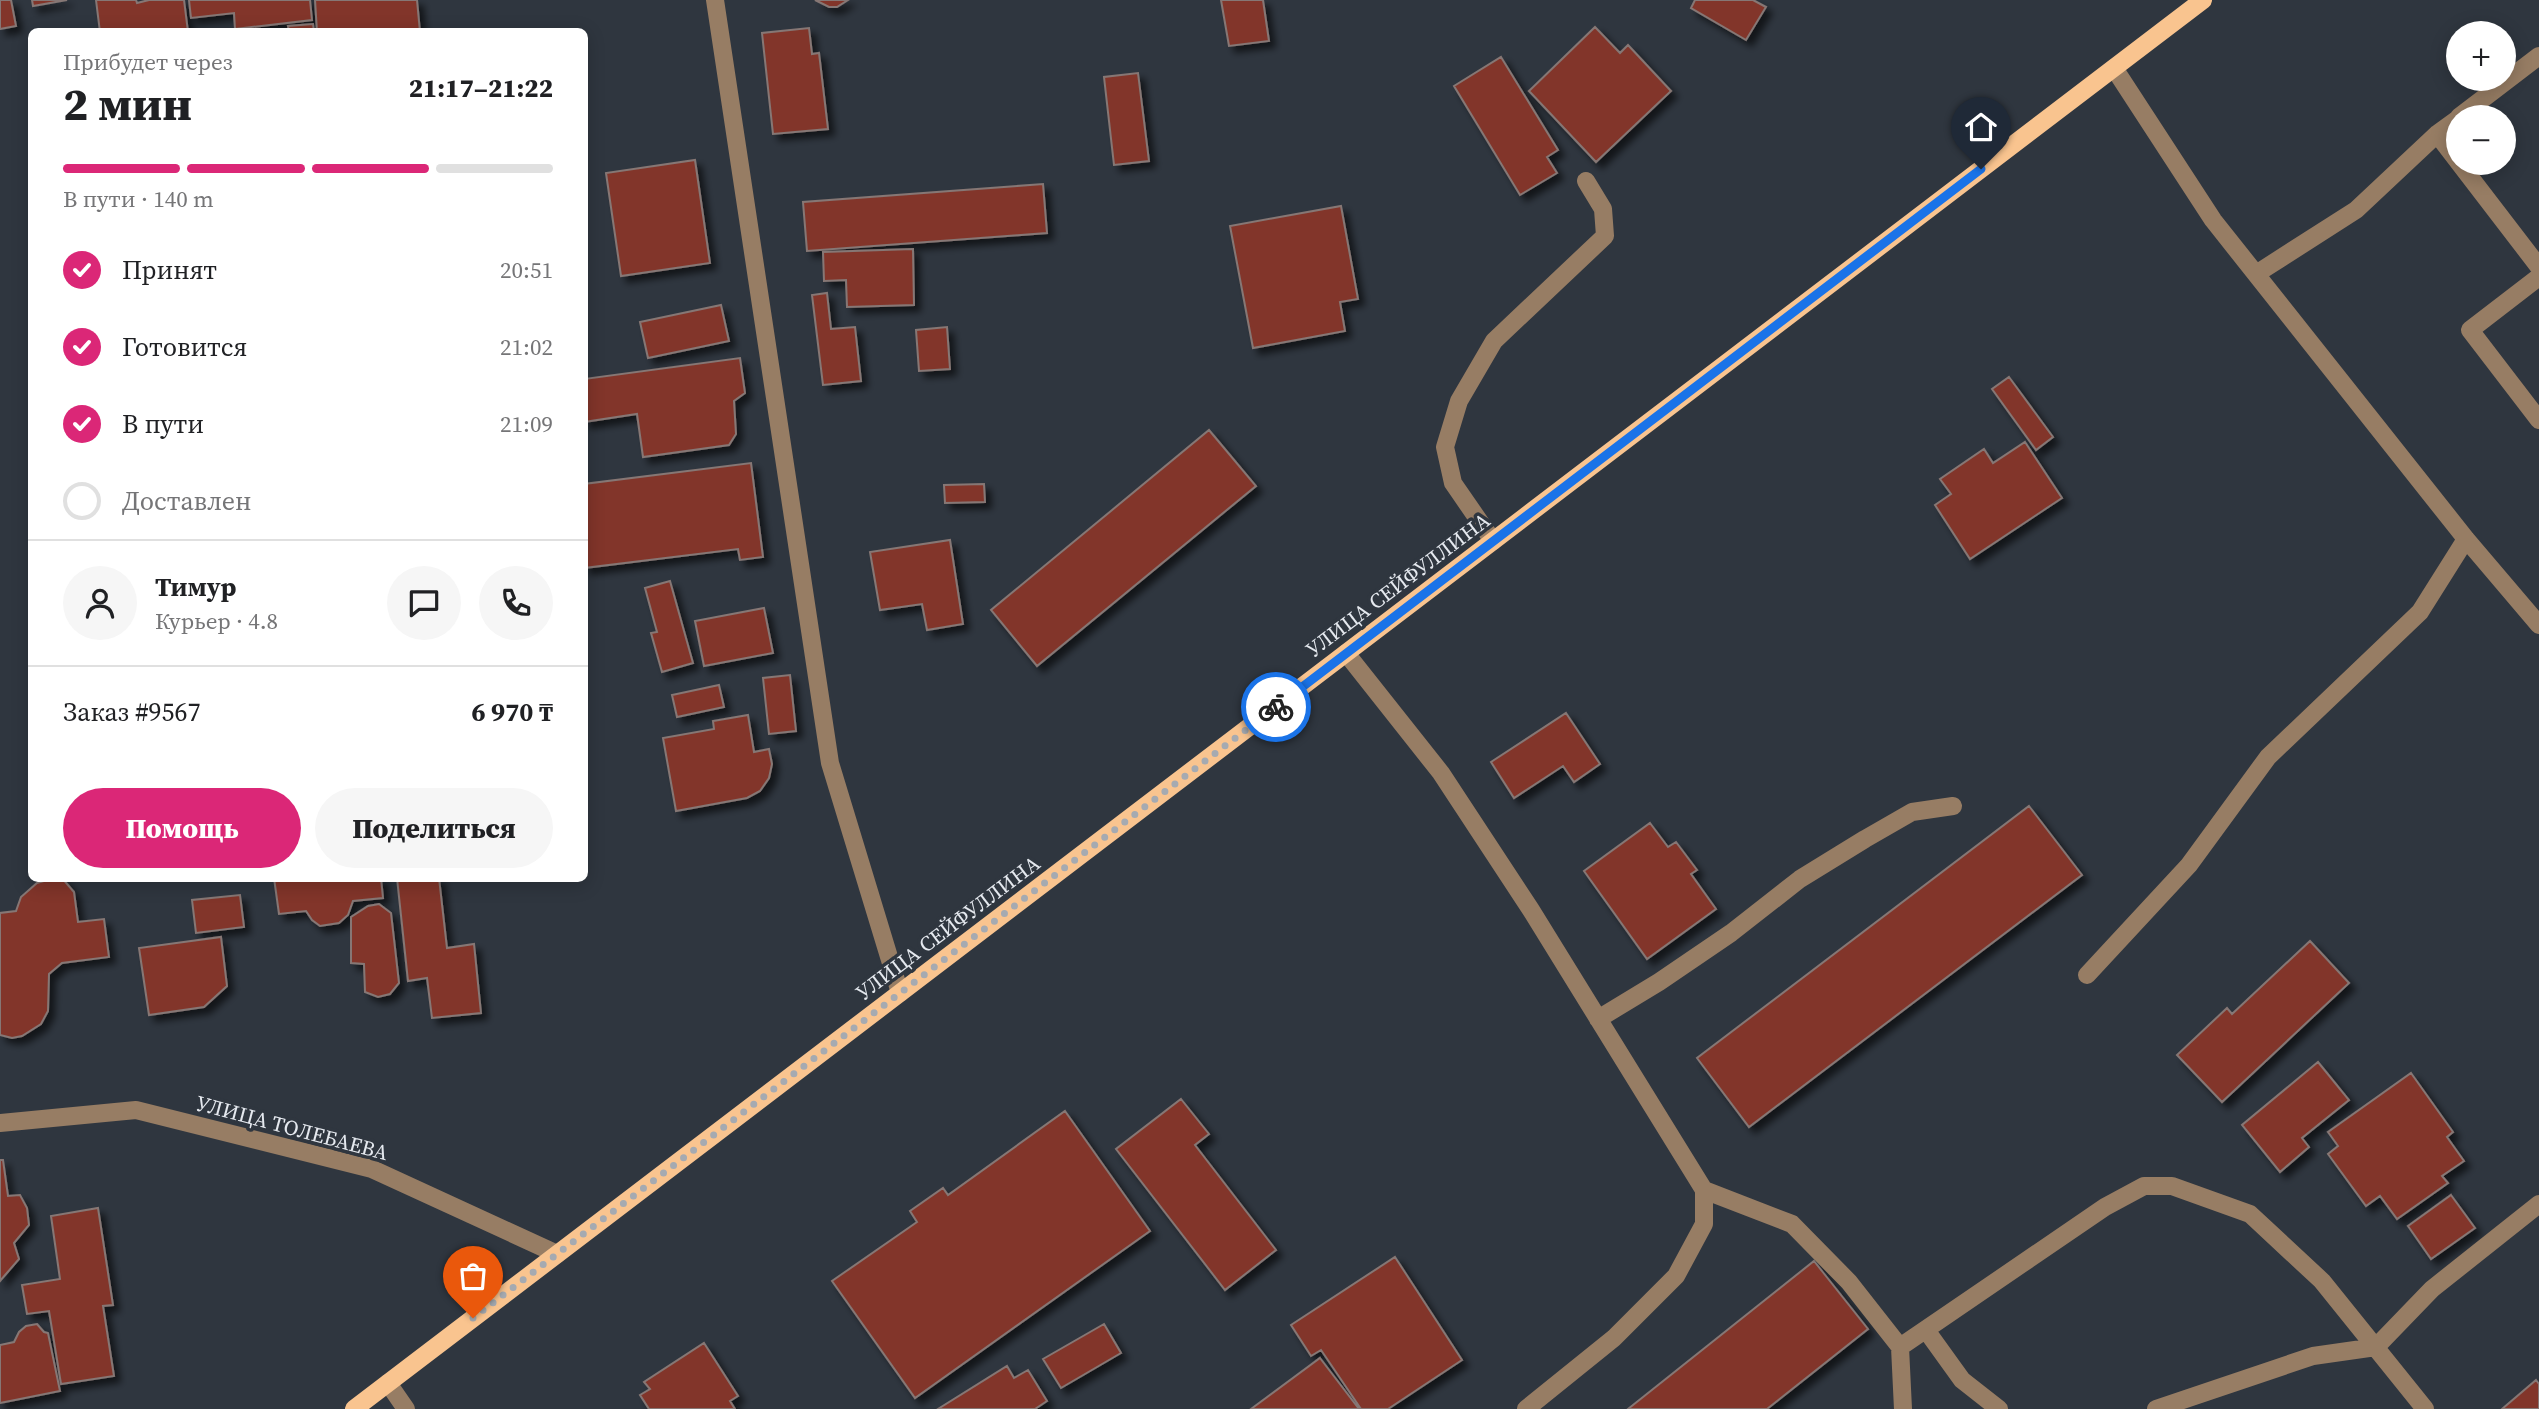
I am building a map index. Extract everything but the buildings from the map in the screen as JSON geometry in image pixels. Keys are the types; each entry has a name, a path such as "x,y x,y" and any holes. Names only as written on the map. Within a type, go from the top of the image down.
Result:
{"main road":[{"name":"УЛИЦА СЕЙФУЛЛИНА","path":"354,1409 2203,0"}],"street":[{"path":"715,0 830,763 900,993"},
{"path":"2475,105 2539,56"},
{"path":"2114,68 2213,220 2466,539 2539,625"},
{"path":"2256,274 2356,210 2446,127"},
{"path":"2437,134 2539,267"},
{"path":"1493,541 1453,482 1445,447 1459,401 1494,341 1605,236 1602,209 1586,181"},
{"path":"2539,277 2470,330 2539,420"},
{"path":"2087,975 2189,865 2268,757 2420,612 2466,539"},
{"path":"1346,653 1441,773 1531,910 1704,1190 1704,1224 1676,1276 1614,1338 1526,1409"},
{"path":"1598,1019 1659,982 1731,933 1800,879 1865,839 1912,812 1953,806"},
{"name":"УЛИЦА ТОЛЕБАЕВА","path":"0,1123 136,1110 372,1169 557,1254"},
{"path":"1900,1347 2105,1207 2144,1186 2172,1186 2250,1214 2322,1281 2425,1409"},
{"path":"1704,1190 1792,1224 1849,1282 1900,1347 1903,1409"},
{"path":"2156,1409 2313,1356 2376,1348 2432,1289 2539,1204"},
{"path":"1926,1330 1962,1380 2000,1409"},
{"path":"388,1383 406,1409"}],"way so far":[{"path":"473,1318 1276,707"}],"route":[{"path":"1276,707 1981,169"}]}
